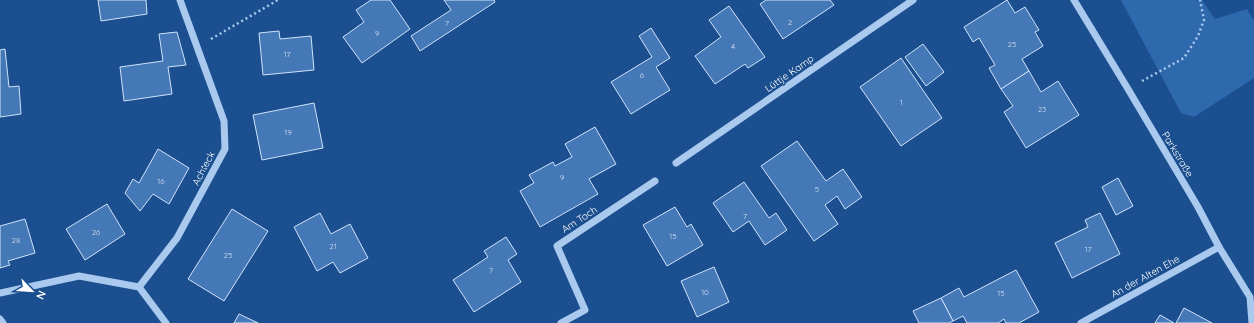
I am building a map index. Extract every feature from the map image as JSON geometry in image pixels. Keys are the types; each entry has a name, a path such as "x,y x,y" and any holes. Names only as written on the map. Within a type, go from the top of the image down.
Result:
{"street":[{"name":"Achteck","path":"139,287 177,238 225,149 224,121 180,0"},
{"name":"Lüttje Kamp","path":"676,163 913,0"},
{"name":"Parkstraße","path":"1074,0 1198,207 1219,247 1250,296 1252,323"},
{"name":"Am Toch","path":"561,323 585,310 557,246 655,181"},
{"name":"An der Alten Ehe","path":"1081,323 1219,247"},
{"path":"0,293 79,276 139,287 166,323"},
{"path":"0,319 3,323"}],"path":[{"path":"198,47 278,0"},
{"path":"1128,89 1184,58 1198,36 1204,20 1200,0"}],"shaded area":[{"path":"1121,0 1202,0 1215,19 1247,9 1254,21 1254,78 1194,117 1181,113"}],"building":[{"path":"98,0 146,0 147,14 101,21"},
{"path":"371,0 390,0 410,29 362,63 343,37 364,22 356,10"},
{"path":"444,0 494,0 495,2 420,51 411,36 451,10"},
{"path":"766,0 830,0 834,5 783,39 760,4"},
{"path":"1007,0 1015,13 1025,7 1039,30 1035,32 1043,46 1022,59 1029,71 1001,89 989,68 995,65 979,38 973,42 964,27"},
{"path":"729,6 765,57 748,68 745,64 715,84 695,56 721,37 709,20"},
{"path":"651,28 670,58 656,67 670,90 631,114 611,82 652,57 639,36"},
{"path":"279,31 280,39 311,36 314,70 263,75 259,33"},
{"path":"177,32 186,65 168,67 172,94 124,101 120,67 163,61 159,34"},
{"path":"923,44 944,72 926,86 905,57"},
{"path":"5,49 9,87 19,86 21,114 0,117 0,50"},
{"path":"901,58 942,118 901,146 860,87"},
{"path":"1029,71 1041,92 1058,81 1079,115 1026,148 1004,112 1013,106 1001,89"},
{"path":"314,103 323,148 262,160 253,115"},
{"path":"595,127 616,164 589,179 598,194 540,227 520,191 534,183 529,175 553,162 555,166 572,157 565,144"},
{"path":"797,141 826,181 843,169 862,197 845,209 837,196 825,205 838,224 814,241 761,166"},
{"path":"158,149 189,168 169,204 153,194 140,211 125,193 133,179 139,183"},
{"path":"1118,178 1133,206 1116,215 1102,187"},
{"path":"744,182 769,218 776,213 787,230 765,245 749,221 733,232 713,203"},
{"path":"107,204 125,234 85,260 66,229"},
{"path":"675,207 687,227 691,224 703,245 667,266 643,225"},
{"path":"232,209 268,231 224,301 188,279"},
{"path":"320,213 331,234 350,224 368,258 340,273 333,262 317,271 294,227"},
{"path":"1100,213 1120,254 1072,278 1055,243 1088,227 1085,220"},
{"path":"25,219 35,253 8,261 10,265 0,268 0,226"},
{"path":"506,237 517,254 508,260 521,282 474,312 453,280 488,257 484,251"},
{"path":"714,267 729,302 697,317 681,281"},
{"path":"1016,270 1039,312 1019,323 1006,323 1004,319 998,323 967,323 963,316 953,321 941,298 959,288 964,297"},
{"path":"941,298 953,321 949,323 919,323 913,311"},
{"path":"1184,308 1212,323 1176,323"},
{"path":"239,314 258,323 234,323"},
{"path":"1160,315 1174,323 1155,323"}]}
